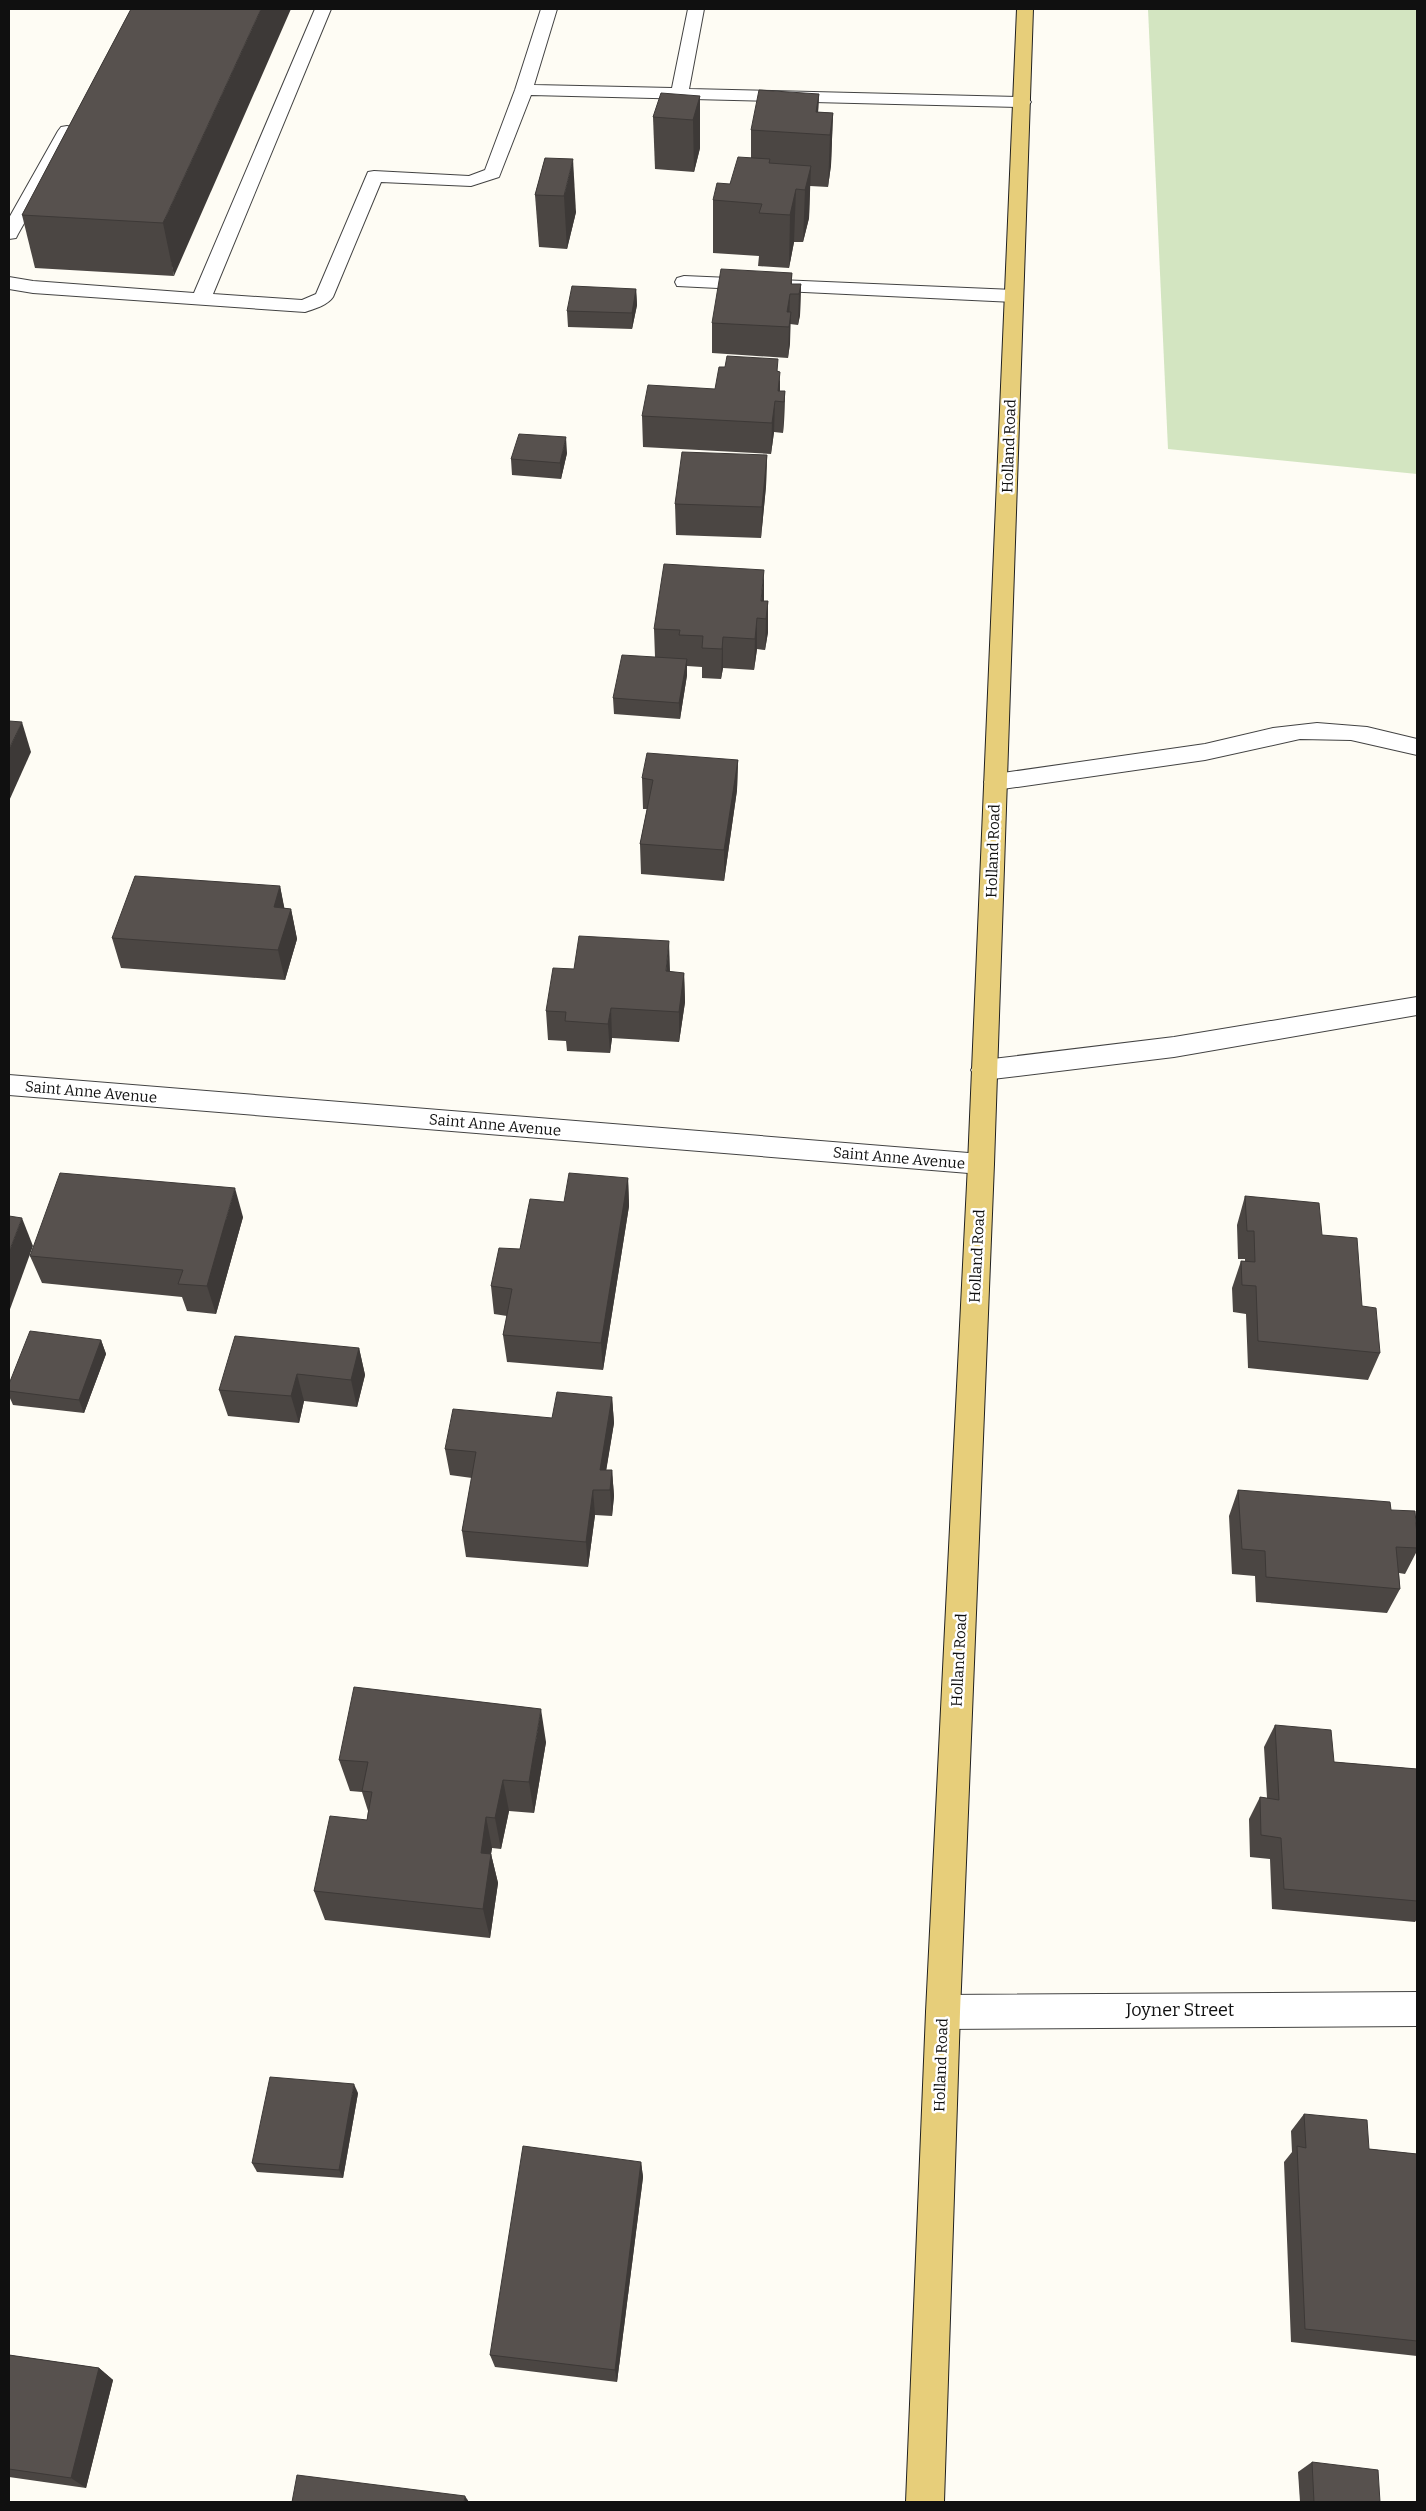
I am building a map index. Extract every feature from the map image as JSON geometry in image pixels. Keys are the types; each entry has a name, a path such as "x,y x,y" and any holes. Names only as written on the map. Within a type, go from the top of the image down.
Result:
{"main road":[{"name":"Holland Road","path":"925,2502 943,2012 982,1164 1025,9"}],"street":[{"path":"201,299 323,9"},
{"path":"9,282 33,287 305,306 324,297 374,176 470,181 492,173 524,90 549,9"},
{"path":"680,93 696,9"},
{"path":"524,90 1022,102"},
{"path":"9,234 78,113"},
{"path":"684,282 1014,296"},
{"path":"996,782 1221,749 1283,734 1326,730 1373,734 1417,747"},
{"path":"984,1070 1174,1047 1417,1006"},
{"name":"Saint Anne Avenue","path":"9,1085 982,1164"},
{"name":"Joyner Street","path":"943,2012 1417,2009"}],"green space":[{"path":"1148,9 1417,9 1417,474 1168,449"}],"building":[{"path":"131,9 261,9 163,223 22,215"},
{"path":"759,90 819,94 816,112 833,113 830,135 751,130"},
{"path":"661,93 700,96 693,120 653,117"},
{"path":"738,157 770,159 769,163 811,166 805,190 796,189 790,215 759,213 762,204 713,200 717,183 730,184"},
{"path":"545,158 573,159 564,196 535,195"},
{"path":"721,269 792,273 791,284 801,284 799,294 790,294 787,312 791,312 789,327 712,323"},
{"path":"572,286 636,289 632,313 567,311"},
{"path":"727,356 778,359 777,371 780,372 778,391 785,391 784,402 775,401 772,423 642,416 648,385 715,389 719,367 725,367"},
{"path":"519,434 566,437 560,463 511,459"},
{"path":"682,452 767,455 762,507 675,504"},
{"path":"664,564 764,570 761,601 768,601 766,619 757,618 755,639 723,637 722,649 702,648 703,636 679,635 680,630 654,629"},
{"path":"622,655 687,659 679,703 613,698"},
{"path":"9,721 22,722 9,749"},
{"path":"647,753 738,760 724,850 640,844 653,780 642,778"},
{"path":"135,876 280,886 274,907 291,909 278,950 112,938"},
{"path":"579,936 669,941 666,971 684,973 679,1012 611,1008 608,1024 565,1021 566,1012 546,1011 553,968 574,969"},
{"path":"60,1173 235,1188 207,1286 178,1284 183,1270 30,1256"},
{"path":"569,1173 628,1178 601,1343 503,1335 512,1289 491,1286 499,1248 520,1249 530,1199 564,1202"},
{"path":"1245,1196 1319,1203 1322,1235 1357,1238 1362,1306 1376,1308 1380,1353 1258,1341 1256,1286 1242,1285 1241,1261 1255,1262 1254,1231 1247,1231"},
{"path":"9,1216 22,1218 9,1252"},
{"path":"30,1331 101,1340 79,1400 9,1391 9,1384"},
{"path":"235,1336 359,1348 351,1380 297,1374 291,1396 219,1390"},
{"path":"557,1392 612,1397 600,1470 612,1470 610,1490 593,1490 586,1542 462,1531 476,1452 445,1449 453,1409 552,1418"},
{"path":"1238,1490 1390,1502 1391,1510 1415,1511 1417,1548 1396,1547 1400,1589 1266,1577 1265,1551 1242,1549"},
{"path":"354,1687 541,1709 529,1782 503,1780 495,1818 486,1817 481,1853 491,1854 483,1909 314,1891 330,1816 367,1820 372,1792 362,1791 368,1762 339,1760"},
{"path":"1275,1725 1331,1730 1334,1762 1417,1769 1417,1901 1284,1889 1281,1838 1261,1835 1260,1797 1279,1800"},
{"path":"270,2077 354,2084 339,2170 252,2163"},
{"path":"1304,2114 1367,2120 1369,2149 1417,2154 1417,2341 1305,2329 1297,2146 1306,2148"},
{"path":"523,2146 641,2162 615,2370 490,2355"},
{"path":"9,2355 99,2368 71,2478 9,2469"},
{"path":"1312,2462 1378,2470 1380,2502 1314,2502"},
{"path":"297,2475 465,2496 464,2502 292,2502"}]}
